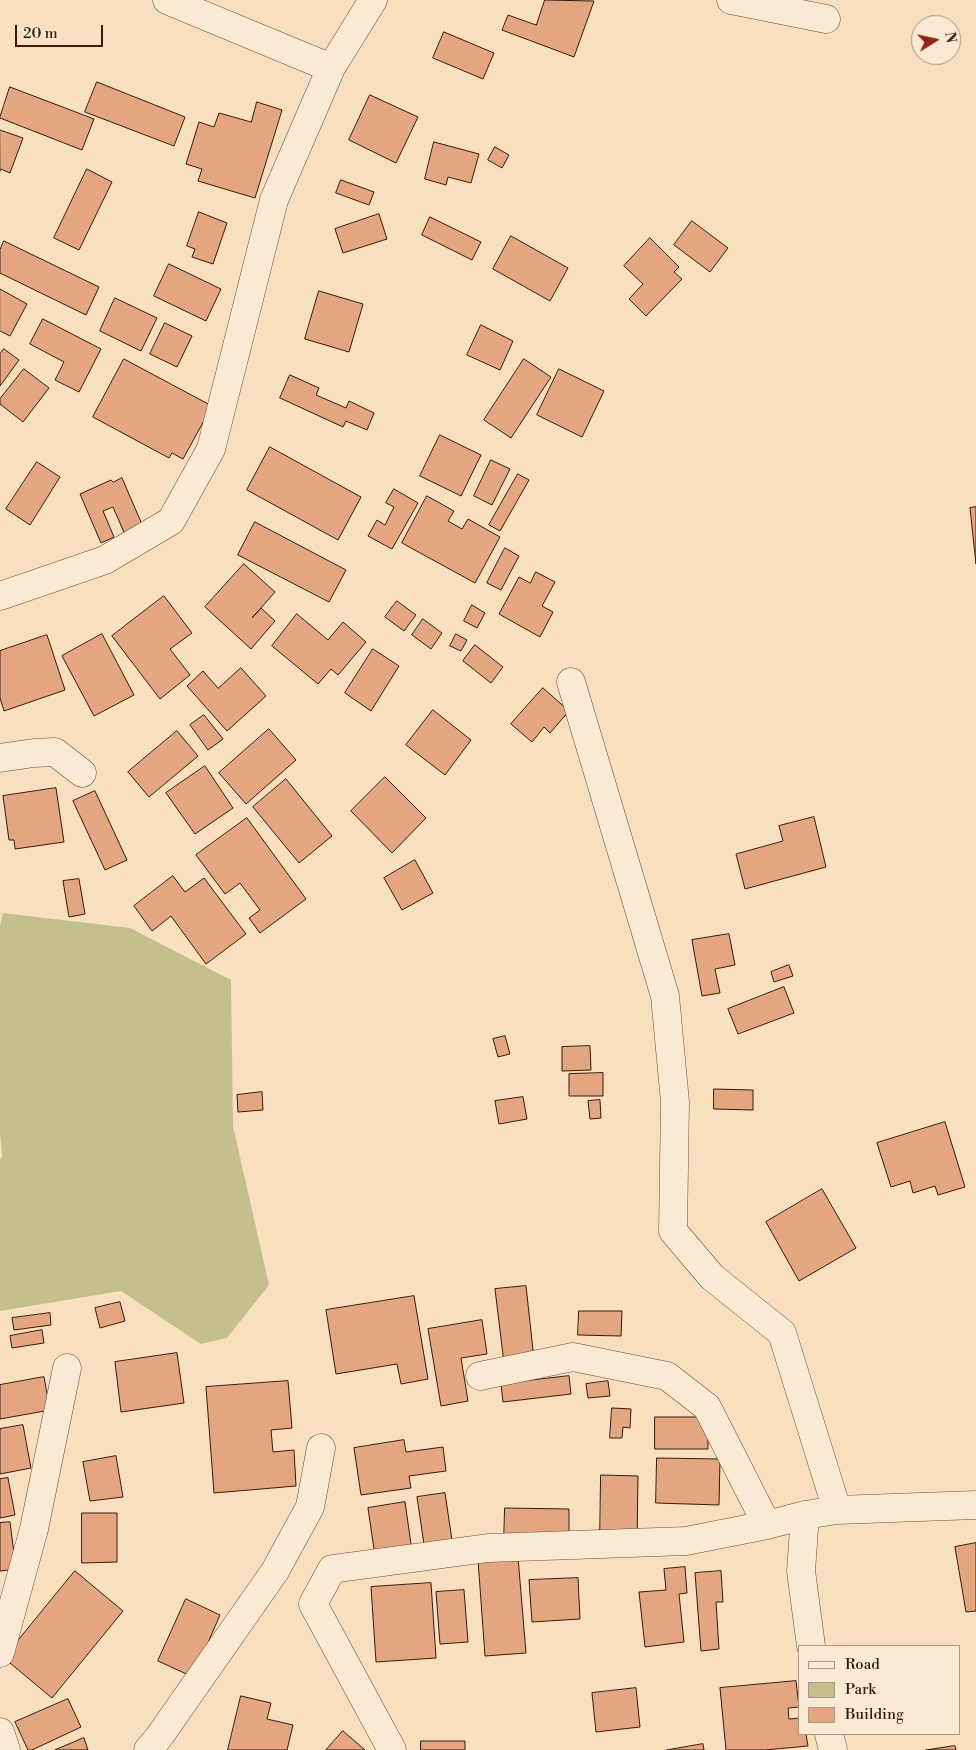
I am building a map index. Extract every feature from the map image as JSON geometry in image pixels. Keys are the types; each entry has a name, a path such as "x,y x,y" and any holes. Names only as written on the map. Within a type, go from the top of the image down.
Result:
{"street":[{"path":"167,0 331,68"},
{"path":"0,596 105,560 171,522 211,449 274,200 331,68 373,0"},
{"path":"731,0 826,19"},
{"path":"571,682 664,996 675,1102 673,1231 712,1277 782,1333 837,1510"},
{"path":"0,758 34,752 54,752 82,773"},
{"path":"480,1376 573,1357 667,1376 707,1407 767,1525"},
{"path":"0,1653 34,1529 67,1368"},
{"path":"159,1746 275,1571 310,1507 321,1448"},
{"path":"392,1750 313,1604 332,1569 488,1548 686,1541 767,1525 805,1515 837,1510 976,1505"},
{"path":"805,1515 801,1571 811,1645"},
{"path":"0,1732 6,1750"},
{"path":"828,1735 833,1750"}],"green space":[{"path":"3,913 130,928 231,980 233,1126 269,1285 227,1338 201,1344 121,1291 0,1311 0,1159 2,1157 0,1133 0,926"}],"building":[{"path":"545,0 594,1 574,57 502,30 508,15 536,25"},
{"path":"444,32 494,53 483,79 433,58"},
{"path":"97,82 185,117 174,146 85,112"},
{"path":"10,87 94,119 82,150 0,118"},
{"path":"370,95 418,117 396,163 349,140"},
{"path":"257,102 282,110 255,198 198,181 202,169 186,164 199,122 214,127 219,113 251,122"},
{"path":"0,130 23,138 10,173 1,169 0,171"},
{"path":"434,142 479,154 471,183 448,177 446,185 425,179"},
{"path":"495,147 509,155 502,168 488,160"},
{"path":"87,169 112,182 79,250 54,238"},
{"path":"341,180 374,192 369,205 336,193"},
{"path":"199,212 227,223 213,264 192,257 195,249 187,246"},
{"path":"379,214 387,239 343,253 335,229"},
{"path":"430,217 481,242 472,260 422,235"},
{"path":"692,221 728,248 710,272 674,245"},
{"path":"511,236 568,268 550,301 493,269"},
{"path":"650,238 679,267 674,272 682,279 646,316 629,299 643,284 624,266"},
{"path":"4,241 99,287 86,315 0,273 0,250"},
{"path":"169,264 221,289 206,321 154,296"},
{"path":"0,289 27,304 10,336 0,331"},
{"path":"319,291 363,304 349,352 305,339"},
{"path":"115,298 157,318 141,351 100,331"},
{"path":"43,319 101,349 79,392 55,380 64,362 30,344"},
{"path":"165,323 192,336 177,367 150,354"},
{"path":"481,325 513,341 500,370 467,355"},
{"path":"4,349 19,360 0,386 0,354"},
{"path":"124,359 212,406 183,459 172,453 169,458 93,417"},
{"path":"524,359 551,377 511,438 484,420"},
{"path":"24,369 49,388 23,422 0,404 0,399"},
{"path":"559,369 604,391 582,437 537,415"},
{"path":"290,375 319,388 316,395 346,408 349,401 374,413 367,430 346,421 343,427 280,398"},
{"path":"440,435 481,455 461,496 420,476"},
{"path":"270,447 361,497 338,540 247,490"},
{"path":"491,460 510,469 492,505 474,496"},
{"path":"37,462 60,477 30,525 6,509"},
{"path":"518,474 529,480 500,531 489,525"},
{"path":"122,478 144,529 126,537 113,507 103,511 114,537 101,543 80,494 111,480 113,482"},
{"path":"394,489 418,503 392,549 368,536 377,520 385,525 394,507 386,503"},
{"path":"427,496 454,511 448,521 462,529 468,519 500,537 475,583 402,543"},
{"path":"976,507 976,564 970,508"},
{"path":"255,522 346,570 329,602 238,555"},
{"path":"505,548 519,556 501,590 487,583"},
{"path":"244,564 275,592 252,618 261,608 275,621 251,649 205,607"},
{"path":"536,572 555,582 542,606 553,612 540,637 499,614 519,577 530,583"},
{"path":"164,596 192,633 170,649 190,675 160,699 112,636"},
{"path":"397,601 416,615 404,631 385,617"},
{"path":"472,605 485,613 477,628 464,621"},
{"path":"297,614 328,640 343,622 366,642 338,675 331,669 318,684 272,646"},
{"path":"423,619 442,633 431,649 412,635"},
{"path":"102,634 134,695 94,716 62,656"},
{"path":"456,634 467,640 461,651 450,646"},
{"path":"47,635 65,690 4,711 0,698 0,651"},
{"path":"475,645 503,667 491,683 463,661"},
{"path":"373,649 399,666 371,711 345,693"},
{"path":"241,668 266,696 227,731 187,686 203,671 218,688"},
{"path":"543,688 569,711 550,733 544,727 532,742 511,724"},
{"path":"433,710 471,740 445,775 406,745"},
{"path":"204,715 223,739 208,750 190,725"},
{"path":"269,729 296,760 246,804 219,773"},
{"path":"177,731 198,756 149,797 128,772"},
{"path":"205,766 233,808 195,834 166,793"},
{"path":"385,777 426,818 392,853 351,811"},
{"path":"286,779 332,836 299,863 253,807"},
{"path":"56,788 64,842 15,849 14,840 9,840 3,796"},
{"path":"95,791 127,860 105,870 73,801"},
{"path":"814,817 826,867 745,889 736,854 783,841 779,826"},
{"path":"247,818 306,899 260,933 249,918 260,910 240,883 225,894 196,855"},
{"path":"415,860 433,893 402,910 384,878"},
{"path":"173,876 185,892 204,878 246,934 206,964 171,916 152,931 134,906"},
{"path":"79,879 85,914 69,917 63,881"},
{"path":"729,934 735,965 715,969 720,993 702,996 692,940"},
{"path":"789,965 793,976 774,982 771,972"},
{"path":"784,987 794,1013 738,1034 728,1009"},
{"path":"505,1036 510,1054 498,1057 493,1039"},
{"path":"590,1046 591,1070 562,1071 562,1047"},
{"path":"603,1073 603,1096 569,1096 569,1074"},
{"path":"714,1089 753,1090 753,1110 714,1109"},
{"path":"262,1092 263,1110 238,1112 237,1095"},
{"path":"523,1097 527,1119 499,1124 495,1101"},
{"path":"600,1100 601,1118 590,1119 588,1101"},
{"path":"945,1122 965,1187 938,1195 935,1186 913,1193 910,1181 891,1187 877,1143"},
{"path":"822,1189 856,1248 799,1281 766,1222"},
{"path":"526,1286 534,1359 504,1363 495,1289"},
{"path":"414,1296 428,1379 401,1384 397,1364 336,1374 326,1310"},
{"path":"120,1302 125,1321 100,1328 95,1308"},
{"path":"579,1311 622,1311 621,1336 578,1335"},
{"path":"50,1313 51,1325 14,1330 12,1318"},
{"path":"482,1320 487,1354 461,1358 468,1401 441,1406 428,1329"},
{"path":"42,1330 44,1343 12,1348 10,1336"},
{"path":"177,1353 184,1403 121,1412 115,1362"},
{"path":"569,1376 571,1394 503,1402 501,1384"},
{"path":"44,1377 50,1410 0,1419 0,1385"},
{"path":"288,1381 292,1428 271,1430 273,1452 294,1450 296,1486 214,1493 206,1387"},
{"path":"608,1381 610,1396 588,1398 586,1384"},
{"path":"612,1408 631,1409 630,1428 623,1427 622,1438 610,1438"},
{"path":"655,1417 708,1417 708,1449 655,1449"},
{"path":"23,1425 31,1468 0,1474 0,1429"},
{"path":"404,1440 406,1452 443,1447 446,1471 409,1476 411,1488 361,1495 354,1448"},
{"path":"116,1456 123,1497 90,1501 83,1462"},
{"path":"657,1458 720,1459 719,1505 656,1503"},
{"path":"601,1475 638,1476 637,1542 600,1542"},
{"path":"8,1478 15,1515 0,1518 0,1479"},
{"path":"445,1493 453,1547 425,1551 417,1497"},
{"path":"405,1502 412,1551 375,1556 368,1508"},
{"path":"505,1508 569,1509 569,1543 504,1542"},
{"path":"82,1513 117,1513 117,1562 82,1563"},
{"path":"10,1522 16,1569 0,1571 0,1523"},
{"path":"976,1543 976,1611 966,1612 955,1547"},
{"path":"518,1557 526,1653 485,1656 478,1560"},
{"path":"685,1567 687,1593 679,1594 684,1642 645,1647 639,1592 666,1590 664,1569"},
{"path":"75,1571 123,1611 52,1698 4,1658"},
{"path":"721,1571 723,1602 716,1602 719,1649 701,1651 695,1573"},
{"path":"578,1578 580,1619 532,1622 529,1580"},
{"path":"431,1583 436,1658 376,1662 371,1587"},
{"path":"464,1590 468,1642 440,1644 436,1592"},
{"path":"186,1599 220,1615 193,1677 158,1661"},
{"path":"796,1681 798,1707 788,1708 789,1719 798,1718 798,1735 806,1735 808,1746 765,1750 726,1750 720,1688"},
{"path":"636,1688 640,1727 596,1732 592,1693"},
{"path":"241,1696 271,1703 267,1719 293,1725 287,1750 228,1750"},
{"path":"68,1699 81,1727 32,1750 28,1750 15,1722"},
{"path":"343,1731 365,1750 326,1750"},
{"path":"84,1738 88,1750 55,1750"},
{"path":"421,1741 465,1741 465,1750 421,1750"},
{"path":"703,1744 704,1750 667,1750"},
{"path":"955,1746 956,1750 926,1750"}]}
